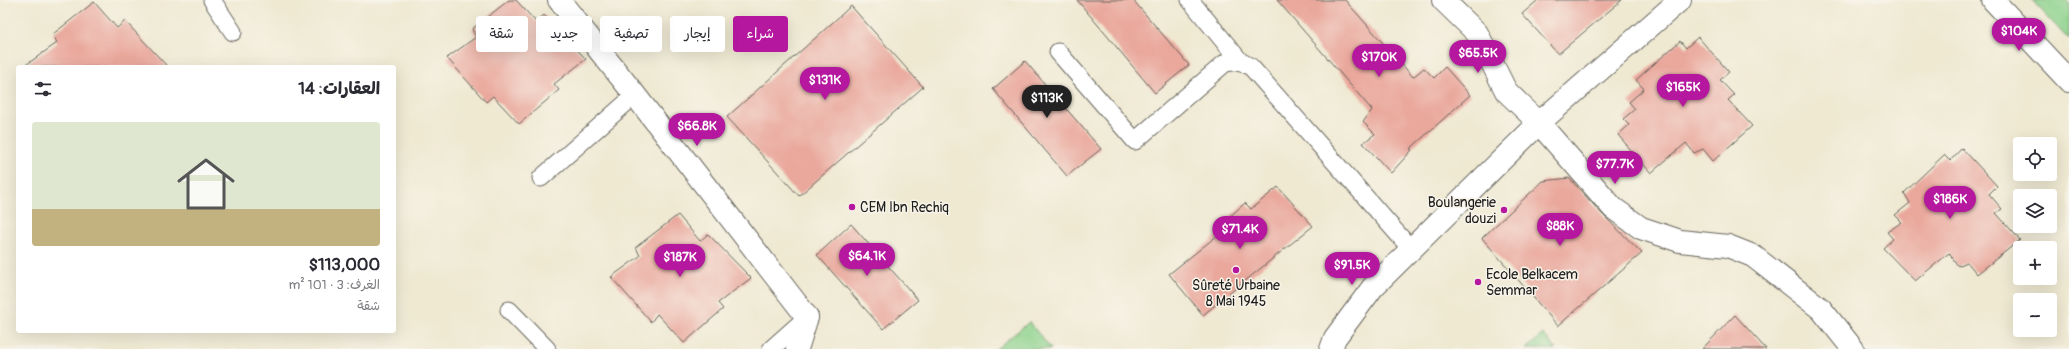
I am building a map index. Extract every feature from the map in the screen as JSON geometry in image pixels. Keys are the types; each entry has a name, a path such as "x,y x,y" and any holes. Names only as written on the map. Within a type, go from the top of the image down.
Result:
{"street":[{"path":"559,0 635,95 807,317 796,349"},
{"path":"1443,0 1477,33 1506,91 1539,122 1613,208 1641,228 1680,242 1728,246 1753,256 1821,310 1853,349"},
{"path":"1331,349 1335,338 1372,287 1410,249 1539,122 1680,0"},
{"path":"1993,0 2069,81"}],"lane":[{"path":"212,0 233,32"},
{"path":"1190,0 1240,61 1251,67 1410,249"},
{"path":"1058,52 1135,141 1225,63 1240,61"},
{"path":"541,178 635,95"},
{"path":"509,310 547,349"},
{"path":"771,349 807,317"}],"green space":[{"path":"2032,0 2066,0 2069,3 2069,40"},
{"path":"1029,322 1051,349 996,349"},
{"path":"1543,334 1556,349 1526,349"}],"building":[{"path":"509,0 516,0 536,22 536,52 579,52 586,59 554,84 559,90 519,124 493,96 486,102 447,58 476,37 476,52 528,52 528,16 489,16"},
{"path":"1077,0 1133,0 1189,65 1155,93"},
{"path":"1277,0 1345,0 1413,77 1424,68 1434,78 1445,67 1470,95 1410,149 1412,150 1391,173 1363,143 1375,134 1363,122 1372,110"},
{"path":"1538,0 1622,0 1558,54 1522,14"},
{"path":"94,2 117,28 125,21 166,65 26,65 57,43 53,34"},
{"path":"851,6 923,87 799,196 727,117"},
{"path":"476,26 476,37 472,29"},
{"path":"1698,37 1729,72 1720,80 1734,95 1728,100 1752,126 1713,161 1703,149 1694,153 1686,143 1651,173 1618,135 1629,125 1623,119 1635,109 1629,102 1644,89 1636,80 1680,41 1686,48"},
{"path":"1025,61 1101,149 1067,176 993,89"},
{"path":"1962,148 1997,186 1989,194 2002,209 1996,213 2020,240 2013,241 2013,246 1977,274 1967,262 1958,266 1949,253 1915,281 1883,248 1893,239 1887,232 1902,222 1895,215 1910,203 1904,193 1944,155 1950,161"},
{"path":"1569,178 1604,216 1642,253 1558,326 1482,238 1543,181"},
{"path":"1278,187 1313,226 1203,315 1169,274 1223,231 1219,226 1245,203 1251,209"},
{"path":"678,215 700,241 708,234 751,278 718,303 723,309 684,343 657,314 651,322 611,277 640,256 636,247"},
{"path":"851,224 918,300 883,329 817,255"},
{"path":"1735,315 1766,349 1702,349"}],"place":[{"name":"CEM Ibn Rechiq","path":"852,207"},
{"name":"Boulangerie douzi","path":"1504,210"},
{"name":"Sûreté Urbaine 8 Mai 1945","path":"1236,270"},
{"name":"Ecole Belkacem Semmar","path":"1478,282"}]}
